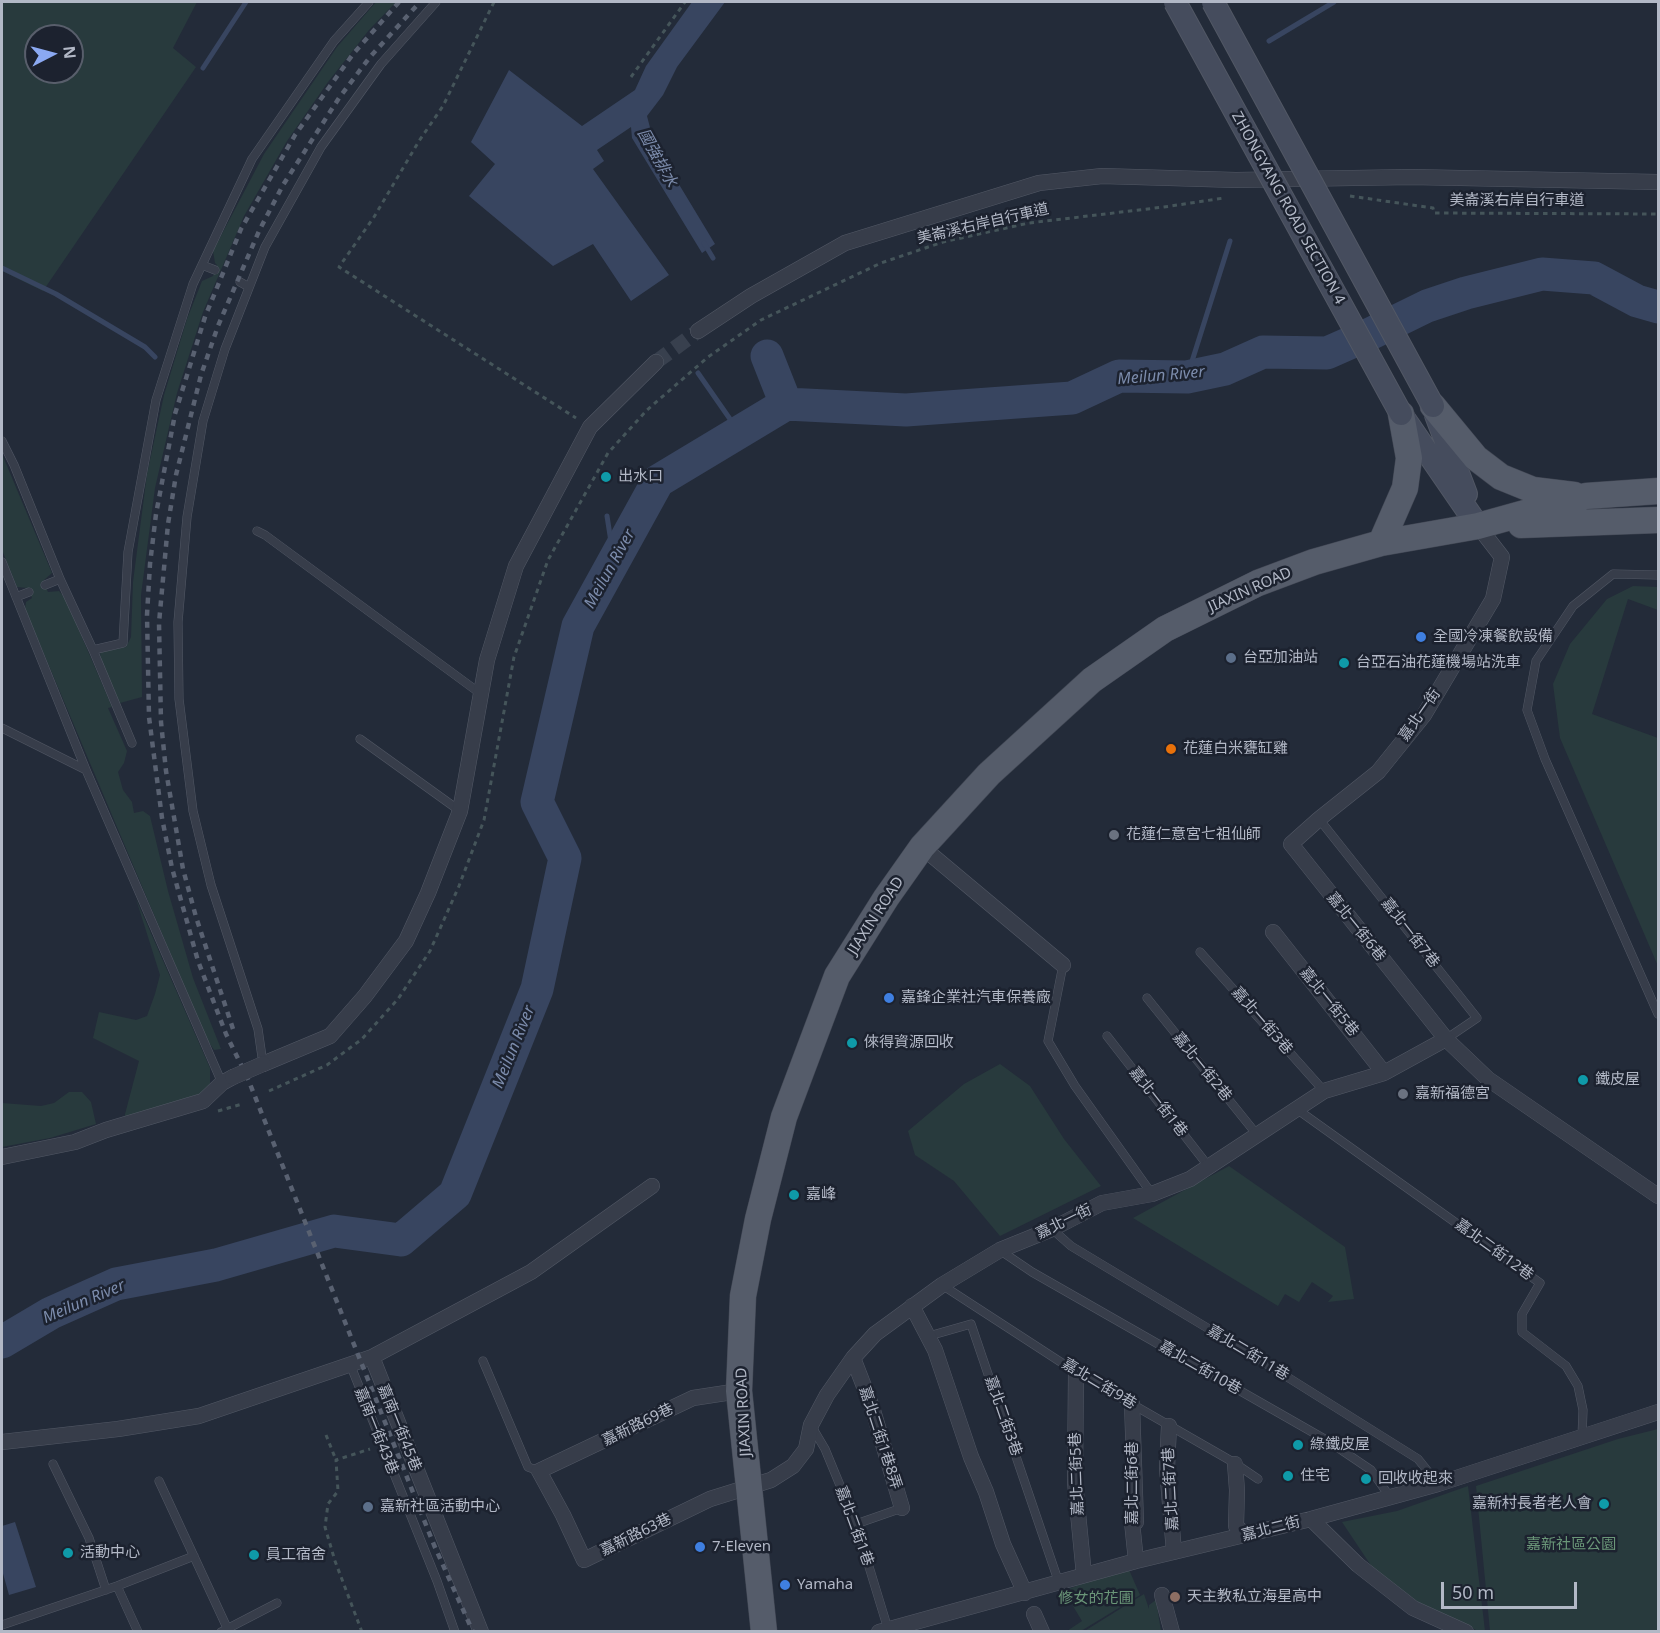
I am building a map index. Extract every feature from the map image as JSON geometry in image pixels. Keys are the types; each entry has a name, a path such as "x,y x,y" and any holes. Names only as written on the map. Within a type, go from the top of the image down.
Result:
{"main road":[{"path":"1433,406 1476,458 1502,477 1533,490 1586,496"},
{"path":"1381,543 1405,488 1409,458 1401,414"},
{"name":"JIAXIN ROAD","path":"764,1632 739,1391 743,1296 758,1218 784,1117 837,976 886,898 922,847 989,774 1092,680 1165,630 1258,583 1314,562 1381,543 1478,526 1586,496 1659,491"},
{"name":"JIAXIN ROAD","path":"1478,526 1659,520"}],"street":[{"name":"ZHONGYANG ROAD SECTION 4","path":"1175,2 1401,414 1478,526"},
{"path":"1213,2 1433,406 1478,526"},
{"path":"698,331 751,296 844,243 1039,183 1102,176 1236,180 1411,177 1659,182"},
{"path":"2,1157 75,1142 106,1130 203,1101 227,1080 330,1036 365,996 406,941 428,893 460,811 487,660 516,566 590,427 656,362"},
{"name":"嘉北一街","path":"1319,819 1378,772 1424,714 1493,599 1502,557 1478,526"},
{"name":"嘉北一街6巷","path":"1319,819 1291,844 1446,1039"},
{"path":"922,847 1063,965"},
{"name":"嘉北一街5巷","path":"1273,932 1384,1072"},
{"path":"1446,1039 1488,1079 1659,1196"},
{"name":"嘉北一街","path":"749,1486 771,1480 793,1466 806,1449 811,1425 827,1395 853,1358 875,1334 942,1285 1000,1250 1053,1229 1102,1203 1152,1194 1190,1179 1324,1091 1384,1072 1446,1039"},
{"path":"2,1442 118,1429 199,1416 372,1358 531,1272 652,1186"},
{"path":"912,1306 935,1350 1003,1544 1025,1593"},
{"name":"嘉南一街45巷","path":"372,1358 481,1632"},
{"name":"嘉北二街1巷8弄","path":"853,1358 872,1407 902,1508"},
{"name":"嘉北二街5巷","path":"1076,1372 1075,1482 1084,1575"},
{"name":"嘉新路69巷","path":"539,1471 693,1398 739,1391"},
{"name":"嘉北二街6巷","path":"1132,1404 1136,1522 1132,1522 1136,1561"},
{"name":"嘉北二街","path":"883,1630 1136,1561 1311,1519 1438,1484 1659,1412"},
{"name":"嘉北二街7巷","path":"1169,1426 1167,1468 1174,1552"},
{"path":"1235,1464 1236,1526 1245,1535"},
{"name":"嘉新路63巷","path":"539,1471 584,1560 710,1499 749,1486"},
{"path":"1311,1519 1358,1565 1413,1608 1466,1632"},
{"path":"1162,1595 1172,1632"},
{"path":"1034,1614 1042,1632"}],"lane":[{"path":"93,650 123,644 128,552 156,400 193,284 252,159 334,41 369,2"},
{"path":"262,1064 258,1029 211,885 193,811 179,699 178,622 187,517 203,421 225,349 265,247 321,147 381,64 436,2"},
{"path":"202,265 215,270"},
{"path":"240,282 249,287"},
{"path":"2,441 132,743"},
{"path":"257,531 266,535 481,694"},
{"path":"2,562 86,770 227,1080"},
{"path":"1659,575 1613,573 1573,606 1536,661 1527,710 1545,759 1659,1014"},
{"path":"45,585 60,579"},
{"path":"16,597 29,592"},
{"path":"2,728 86,770"},
{"path":"360,739 460,811"},
{"name":"嘉北一街7巷","path":"1319,819 1477,1018 1446,1039"},
{"name":"嘉北一街3巷","path":"1200,952 1324,1091"},
{"path":"1063,965 1048,1041 1075,1086 1152,1194"},
{"name":"嘉北一街2巷","path":"1147,998 1258,1136"},
{"name":"嘉北一街1巷","path":"1107,1036 1209,1168"},
{"name":"嘉北二街12巷","path":"1298,1110 1540,1283 1521,1314 1522,1332 1546,1353 1566,1366 1578,1386 1583,1410 1582,1437"},
{"name":"嘉北二街11巷","path":"1053,1229 1071,1246 1418,1458 1438,1484"},
{"name":"嘉北二街10巷","path":"1000,1250 1032,1272 1328,1441 1371,1470 1390,1497"},
{"name":"嘉北二街9巷","path":"942,1285 1076,1372 1258,1479"},
{"name":"嘉北二街3巷","path":"912,1306 929,1337 971,1324 1060,1583"},
{"path":"483,1361 528,1467 539,1471"},
{"name":"嘉南一街43巷","path":"350,1365 437,1581 455,1632"},
{"name":"嘉北二街1巷","path":"811,1425 825,1449 856,1524 883,1630"},
{"path":"53,1464 89,1538 106,1590"},
{"path":"159,1481 226,1630 277,1603"},
{"name":"嘉北二街1巷8弄","path":"856,1524 902,1508"},
{"path":"2,1625 106,1590 194,1556"},
{"path":"117,1586 138,1632"}],"path":[{"path":"494,2 443,106 419,141 374,217 339,267 590,427"},
{"path":"631,77 685,2"},
{"name":"美崙溪右岸自行車道","path":"1345,195 1433,208 1434,213 1659,214"},
{"name":"美崙溪右岸自行車道","path":"683,377 761,320 881,263 943,242 1029,223 1229,197"},
{"path":"326,1436 336,1460 338,1491 328,1504 326,1527 335,1562 362,1632"},
{"path":"336,1460 381,1445"}],"green space":[{"path":"2,2 197,2 173,48 196,67 43,291 2,271"},
{"path":"376,2 396,2 369,30 328,82 287,141 244,216 203,312 177,393 155,488 141,595 142,697 120,703 101,661 100,652 126,647 131,637 133,582 147,474 164,395 187,319 202,281 213,276 217,265 213,251 264,154 337,47"},
{"path":"2,454 52,573 43,581 48,592 59,591 65,598 112,707 108,708 127,751 124,763 118,772 123,790 132,802 134,813 143,811 150,816 168,891 193,978 221,1049 214,1050 206,1038 25,609 26,602 32,598 28,588 17,587 2,550"},
{"path":"1633,586 1658,587 1658,610 1628,599 1592,714 1658,738 1658,966 1560,738 1553,684 1570,644 1607,599"},
{"path":"136,899 210,1068 210,1084 203,1093 124,1118 139,1061 93,1038 99,1012 136,1020 147,1016 155,994 160,975"},
{"path":"1000,1064 1030,1086 1064,1139 1101,1186 1000,1236 954,1181 915,1155 908,1131 964,1084"},
{"path":"69,1092 82,1092 91,1102 96,1124 50,1138 2,1147 2,1103 41,1106 54,1103"},
{"path":"1229,1166 1345,1247 1354,1299 1328,1302 1333,1296 1312,1282 1299,1302 1285,1294 1278,1306 1133,1218"},
{"name":"嘉新社區公園","path":"1658,1429 1658,1631 1490,1631 1476,1486 1618,1439"},
{"path":"1468,1486 1485,1631 1478,1631 1418,1602 1374,1570 1342,1522 1397,1511"},
{"name":"修女的花圃","path":"1127,1565 1140,1595 1081,1631 1067,1631 1082,1621 1064,1591"},
{"name":"修女的花圃","path":"1144,1594 1149,1609 1149,1605 1156,1600 1161,1631 1083,1632"}],"water":[{"path":"692,2 725,2 677,67 663,95 647,116 654,143 715,244 702,253 632,138 631,127 597,150 604,161 593,169 669,275 631,301 593,244 553,266 469,196 495,164 471,142 509,70 582,126 635,90 646,66"},
{"path":"15,1522 36,1587 9,1595 2,1570 2,1526"}],"waterway":[{"path":"203,68 246,2"},
{"path":"1269,41 1334,2"},
{"path":"1187,377 1230,241"},
{"name":"國強排水","path":"704,243 713,258"},
{"path":"2,268 56,294 145,347 155,357"},
{"name":"Meilun River","path":"2,1342 51,1313 116,1284 216,1265 334,1231 401,1240 455,1194 537,989 565,858 537,802 578,626 658,481 786,404 906,410 1072,398 1119,376 1187,377 1225,369 1263,352 1327,353 1427,306 1466,293 1542,274 1594,278 1637,301 1658,307"},
{"name":"國強排水","path":"767,356 786,404"},
{"path":"698,373 739,432"},
{"path":"607,516 614,561"}],"tunnel":[{"path":"656,362 698,331"}],"railway":[{"path":"399,2 353,54 295,135 241,229 205,317 175,414 156,514 147,615 149,717 162,818 172,868 198,961 226,1034 248,1079 434,1545 473,1632"},
{"path":"233,1029 196,917 183,869 166,771 161,722 159,623 168,524 176,475 201,375 218,326 259,231 283,185 339,98 370,57 420,2"}],"place":[{"name":"出水口","path":"606,477"},
{"name":"全國冷凍餐飲設備","path":"1421,637"},
{"name":"台亞加油站","path":"1231,658"},
{"name":"台亞石油花蓮機場站洗車","path":"1344,663"},
{"name":"花蓮白米甕缸雞","path":"1171,749"},
{"name":"花蓮仁意宮七祖仙師","path":"1114,835"},
{"name":"嘉鋒企業社汽車保養廠","path":"889,998"},
{"name":"倈得資源回收","path":"852,1043"},
{"name":"鐵皮屋","path":"1583,1080"},
{"name":"嘉新福德宮","path":"1403,1094"},
{"name":"嘉峰","path":"794,1195"},
{"name":"綠鐵皮屋","path":"1298,1445"},
{"name":"住宅","path":"1288,1476"},
{"name":"回收收起來","path":"1366,1479"},
{"name":"嘉新村長者老人會","path":"1604,1504"},
{"name":"嘉新社區活動中心","path":"368,1507"},
{"name":"7-Eleven","path":"700,1547"},
{"name":"活動中心","path":"68,1553"},
{"name":"員工宿舍","path":"254,1555"},
{"name":"Yamaha","path":"785,1585"},
{"name":"天主教私立海星高中","path":"1175,1597"}]}
